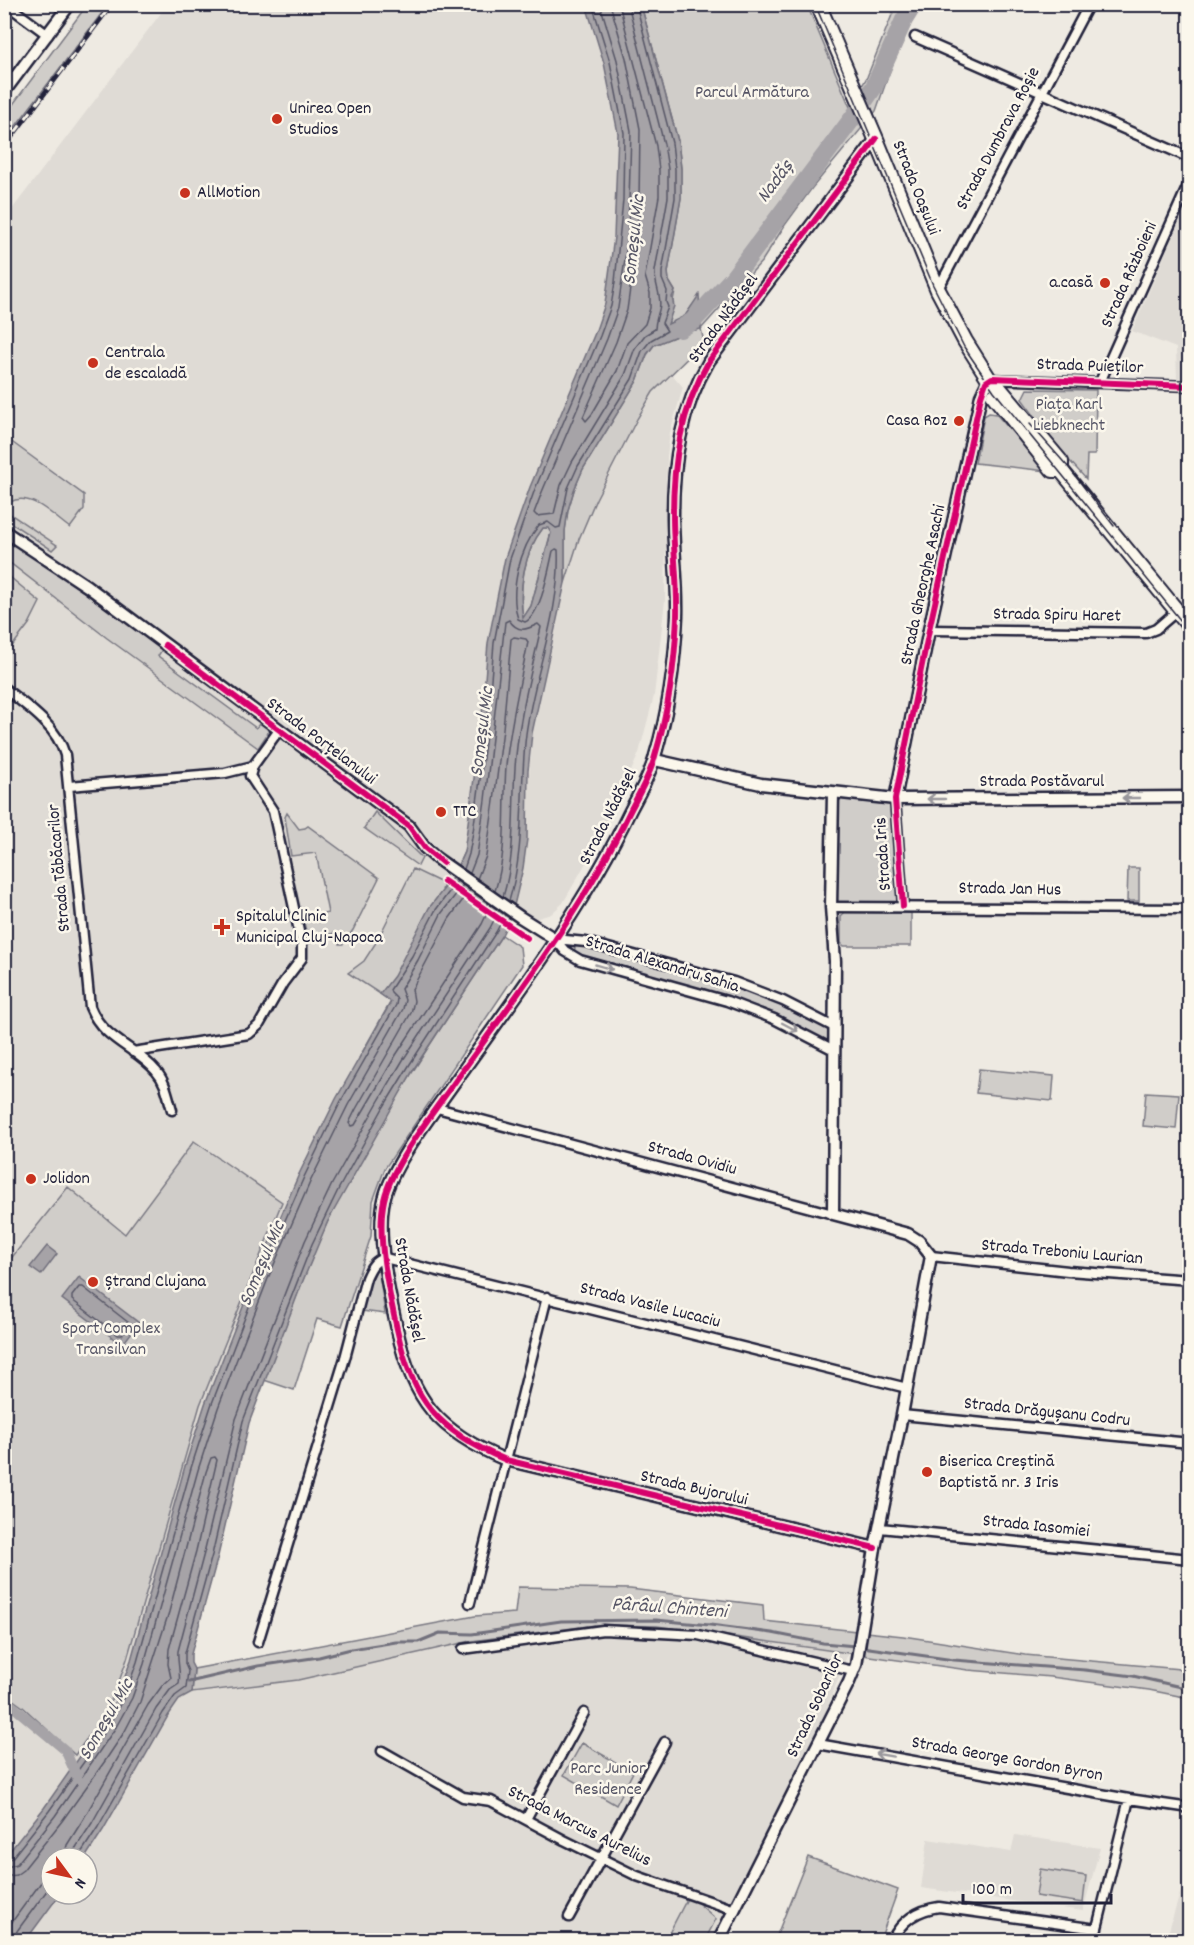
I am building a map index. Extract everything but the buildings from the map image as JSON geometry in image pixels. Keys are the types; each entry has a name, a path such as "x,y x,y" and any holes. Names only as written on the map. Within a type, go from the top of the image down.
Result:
{"main road":[{"name":"Strada Oașului","path":"818,4 938,290 989,380 988,388 1053,470 1061,470 1190,627"}],"street":[{"path":"6,4 48,35"},
{"path":"4,92 70,4"},
{"name":"Strada Dumbrava Roșie","path":"938,290 1089,4"},
{"path":"915,37 1190,158"},
{"name":"Strada Nădășel","path":"506,1460 469,1442 450,1429 432,1413 419,1393 408,1368 398,1335 384,1258 382,1227 384,1200 394,1173 555,939 612,849 655,760 672,684 677,613 673,517 676,460 689,402 709,362 874,134"},
{"name":"Strada Războieni","path":"1100,382 1190,181"},
{"name":"Strada Puieților","path":"989,380 1190,386"},
{"name":"Strada Gheorghe Asachi","path":"896,799 929,630 981,396 989,380"},
{"name":"Strada Porțelanului","path":"4,531 87,586 409,826 425,848 452,870 555,939"},
{"name":"Strada Spiru Haret","path":"929,630 1146,633 1156,629 1177,611"},
{"name":"Strada Tăbăcarilor","path":"4,688 34,712 59,739 65,755 90,1008 95,1020 106,1032 147,1062 158,1073 164,1083 172,1110"},
{"path":"133,1052 249,1034 259,1025 283,983 302,958 302,945 273,811 252,782 250,772 279,730"},
{"name":"Strada Postăvarul","path":"655,760 761,784 833,794 896,799 1190,797"},
{"path":"69,786 225,773 253,766"},
{"path":"833,794 831,907 835,961 833,1214"},
{"name":"Strada Iris","path":"896,799 903,906"},
{"name":"Strada Jan Hus","path":"831,907 1190,909"},
{"name":"Strada Alexandru Sahia","path":"555,939 586,942 734,982 783,1000 834,1027"},
{"name":"Strada Alexandru Sahia","path":"555,939 565,951 580,960 727,1001 774,1019 834,1050"},
{"name":"Strada Ovidiu","path":"437,1108 908,1234 919,1241 931,1256"},
{"name":"Strada Treboniu Laurian","path":"931,1256 1068,1271 1190,1280"},
{"name":"Strada Sobarilor","path":"719,1941 854,1671 931,1256"},
{"path":"258,1642 345,1358 366,1278 375,1262 384,1258"},
{"name":"Strada Vasile Lucaciu","path":"384,1258 907,1388"},
{"path":"470,1602 547,1298"},
{"name":"Strada Drăgușanu Codru","path":"902,1415 1190,1443"},
{"name":"Strada Bujorului","path":"506,1460 875,1548"},
{"name":"Strada Iasomiei","path":"880,1528 1190,1558"},
{"path":"463,1649 603,1630 698,1635 854,1671"},
{"path":"526,1820 584,1713"},
{"path":"569,1917 665,1742"},
{"name":"Strada George Gordon Byron","path":"818,1743 1190,1808"},
{"name":"Strada Marcus Aurelius","path":"382,1751 463,1797 491,1801 637,1876 735,1910"},
{"path":"1094,1941 1129,1799"},
{"path":"892,1941 900,1927 915,1914 925,1909 939,1907 1097,1929"}],"shaded area":[{"path":"585,4 604,63 618,133 617,199 609,281 605,304 595,333 530,487 505,558 488,643 481,727 464,852 452,878 440,892 380,994 392,1001 336,1099 299,1174 257,1271 205,1404 185,1466 131,1660 119,1693 105,1720 86,1748 44,1808 5,1857 4,220 167,5"},
{"path":"1189,199 1189,381 1177,380 1176,348 1132,331"},
{"path":"671,373 683,387 670,433 667,456 665,600 654,696 639,753 607,826 563,903 551,914 535,919 515,905 523,868 532,733 565,583 579,539 617,456 653,392"},
{"path":"596,1625 657,1626 848,1653 798,1784 721,1937 728,1940 26,1940 51,1906 99,1906 99,1846 93,1846 179,1700 192,1693 298,1680 471,1641"},
{"path":"1015,1835 1100,1848 1083,1911 921,1888 928,1839 1011,1852"},
{"path":"1189,1864 1189,1940 1166,1940"}],"green space":[{"path":"87,5 108,5 5,140 5,115"},
{"name":"Parcul Armătura","path":"641,5 807,5 850,107 867,77 896,5 919,5 912,14 901,39 876,111 812,188 762,261 701,329 704,342 653,392 596,499 579,539 565,583 565,531 568,510 583,469 637,381 647,355 654,345 701,328 692,306 685,316 668,325 675,291 669,281 668,272 681,198 681,168 678,141"},
{"name":"Piața Karl Liebknecht","path":"1027,389 1096,390 1095,455 1087,455 1086,479 1058,448 1022,399"},
{"name":"Piața Karl Liebknecht","path":"989,413 996,414 1047,471 975,463 984,416"},
{"path":"9,440 84,495 84,509 70,528 34,502 18,499 10,502 7,512 57,545 52,550 5,519 5,446"},
{"path":"543,528 549,528 551,532 531,606 523,619 524,572 531,549"},
{"path":"4,536 163,648 158,656 256,728 262,720 267,726 268,733 258,748 107,638 5,559"},
{"path":"5,573 40,602 29,624 10,649 5,650"},
{"path":"833,793 895,799 903,906 831,907"},
{"path":"375,812 422,858 418,866 364,828"},
{"path":"287,813 299,829 308,826 379,878 353,930 343,944 339,944 336,933 316,936 316,941 309,943 303,919 328,913 316,853 291,856 285,817"},
{"path":"464,852 474,878 359,1058 391,1001 348,973 364,961 377,941 413,869 444,884 442,890 452,878"},
{"path":"1128,868 1139,868 1139,901 1127,901"},
{"path":"845,912 911,913 911,946 844,946 841,943 841,916"},
{"path":"502,935 520,947 522,965 385,1168 373,1201 371,1236 342,1326 317,1319 294,1390 264,1380 311,1259 348,1182 411,1074"},
{"path":"576,944 730,985 782,1004 828,1029 828,1042 777,1014 727,996 582,957 574,952"},
{"path":"979,1069 1054,1076 1052,1101 976,1093"},
{"path":"1146,1092 1179,1094 1176,1129 1143,1126"},
{"name":"Sport Complex Transilvan","path":"194,1141 282,1202 200,1405 116,1690 103,1716 75,1755 23,1707 5,1694 5,1266 68,1187 125,1234"},
{"path":"376,1270 379,1270 385,1314 362,1311 366,1293"},
{"path":"518,1587 630,1589 763,1605 764,1621 903,1636 1025,1655 1180,1669 1190,1671 1189,1698 1149,1690 1051,1677 968,1670 657,1626 596,1625 471,1641 298,1680 192,1693 194,1669 475,1616 515,1613"},
{"name":"Parc Junior Residence","path":"582,1743 633,1772 616,1805 564,1775"},
{"path":"808,1857 898,1890 880,1940 775,1940"},
{"path":"1040,1869 1086,1876 1083,1903 1036,1896"},
{"path":"689,1895 716,1919 705,1940 666,1939"}],"water":[{"name":"Someșul Mic","path":"586,5 641,5 678,141 681,169 681,198 668,272 669,281 675,291 672,297 674,306 668,324 685,316 699,295 701,329 686,332 654,345 647,354 637,381 583,469 574,490 565,531 565,583 532,733 528,771 527,839 512,914 502,935 415,1067 328,1221 302,1283 249,1423 218,1556 191,1654 194,1669 192,1693 179,1700 168,1716 93,1846 39,1846 39,1906 51,1906 26,1940 5,1940 5,1857 44,1808 86,1748 105,1720 119,1693 131,1660 185,1466 205,1404 257,1271 299,1174 336,1099 391,1002 380,994 394,976 429,908 452,878 464,852 481,727 488,643 505,558 530,487 605,304 614,237 618,133 604,63","holes":["543,528 548,528 551,533 531,606 523,618 521,595 527,559"]},
{"path":"47,1246 57,1254 41,1275 30,1267"},
{"path":"79,1277 139,1323 122,1345 62,1299"}],"pier":[{"path":"449,881 508,922 504,929 444,887"}],"waterway":[{"name":"Nadăș","path":"680,329 693,321 733,278 852,119 874,87 904,20 914,4"},
{"name":"Pârâul Chinteni","path":"189,1682 258,1666 319,1657 351,1649 396,1642 418,1642 440,1633 472,1634 561,1621 656,1620 772,1633 823,1643 855,1646"},
{"name":"Pârâul Chinteni","path":"862,1647 954,1660 1133,1676 1190,1689"},
{"name":"Someșul Mic","path":"4,1699 65,1750 78,1779"}],"tram line":[{"path":"815,4 933,285 964,347 994,391 1190,632"},
{"path":"1030,424 1069,468 1114,526"}],"railway":[{"path":"4,147 112,4"}],"cycle path":[{"path":"875,1548 506,1460 463,1438 446,1425 420,1395 403,1354 390,1299 382,1247 382,1214 388,1186 404,1156 424,1124 570,918 611,849 650,771 664,721 675,652 677,604 673,496 677,455 685,417 699,379 709,361 876,139"},
{"path":"903,906 895,799 929,630 986,382 992,378 1190,386"},
{"path":"165,645 409,826 425,848 443,863"},
{"path":"444,881 527,938"}],"place":[{"name":"Unirea Open Studios","path":"277,119"},
{"name":"AllMotion","path":"185,193"},
{"name":"a.casă","path":"1105,283"},
{"name":"Centrala de escaladă","path":"93,363"},
{"name":"Casa Roz","path":"959,421"},
{"name":"TTC","path":"441,812"},
{"name":"Spitalul Clinic Municipal Cluj-Napoca","path":"222,927"},
{"name":"Jolidon","path":"31,1179"},
{"name":"Ștrand Clujana","path":"93,1282"},
{"name":"Biserica Creștină Baptistă nr. 3 Iris","path":"927,1472"}]}
